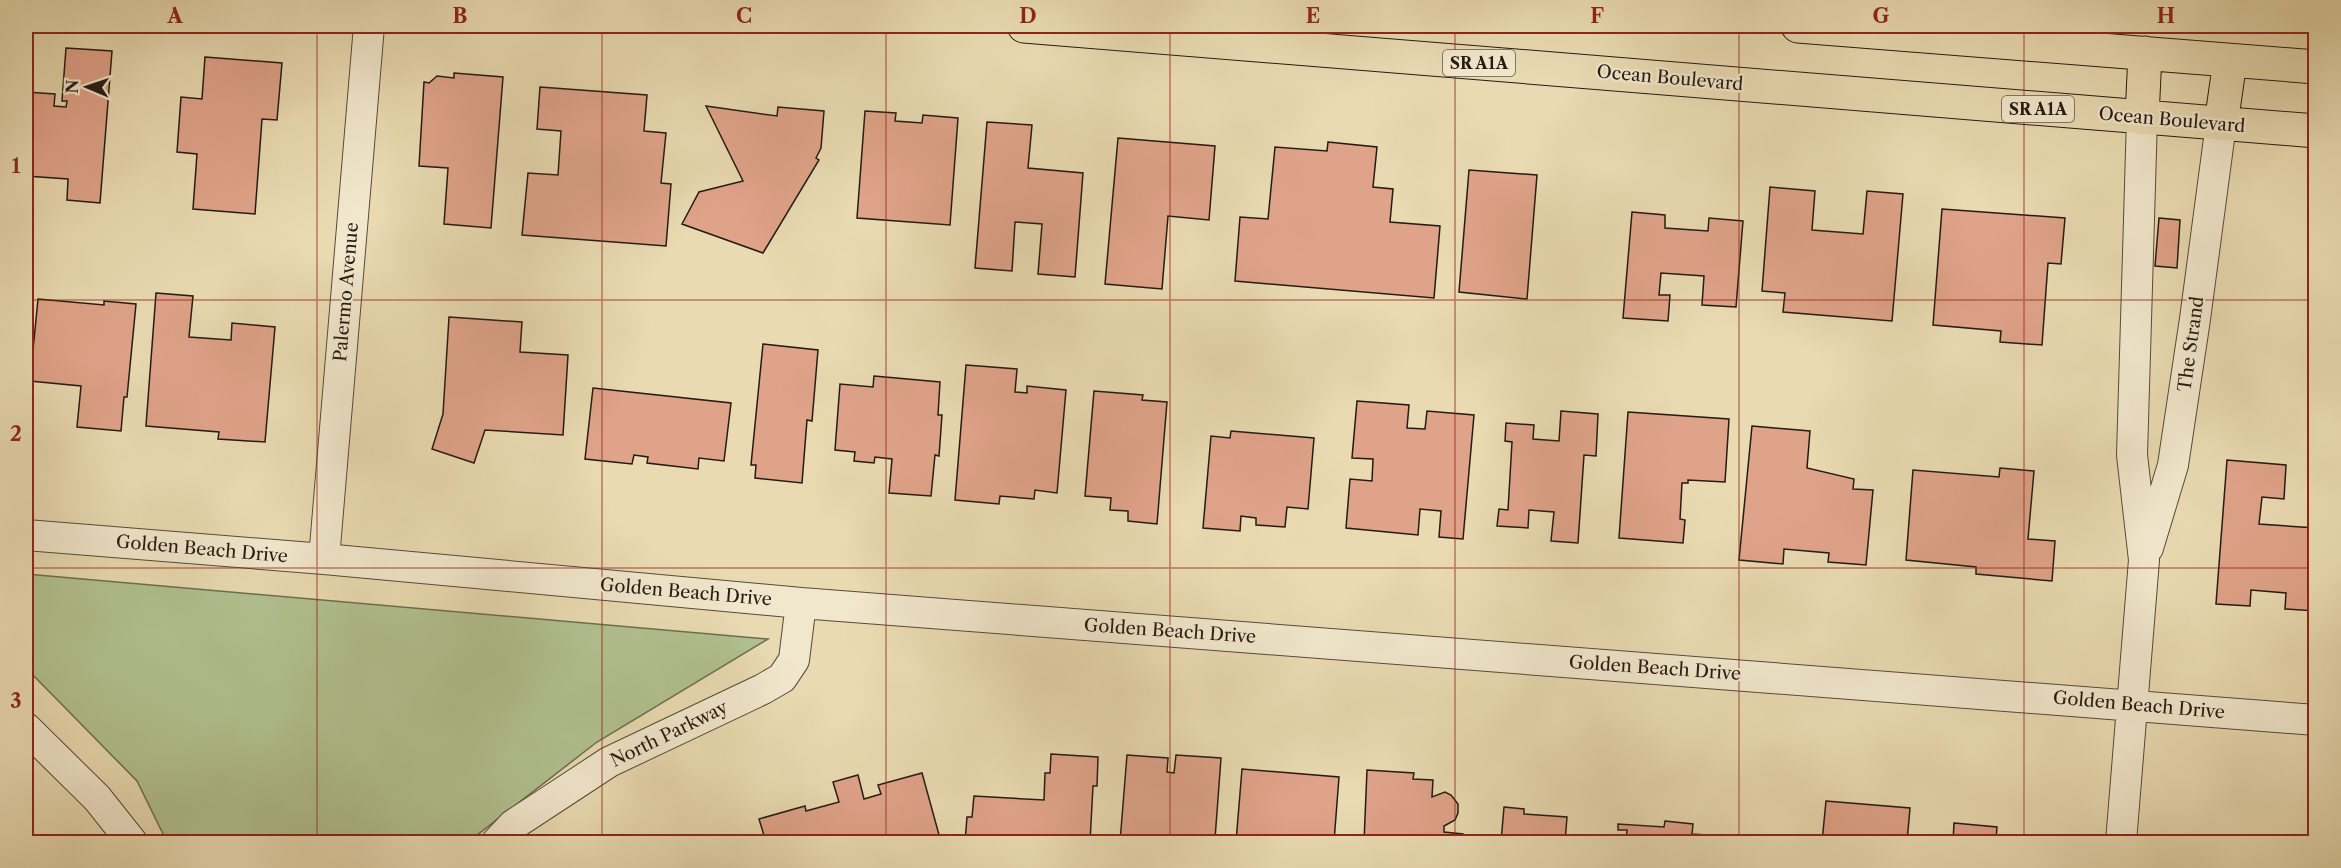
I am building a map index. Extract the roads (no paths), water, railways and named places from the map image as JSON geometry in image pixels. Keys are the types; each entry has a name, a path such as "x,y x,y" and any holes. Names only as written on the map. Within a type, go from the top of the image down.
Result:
{"main road":[{"name":"Ocean Boulevard","path":"1024,26 2316,131"},
{"path":"1798,26 2316,67"},
{"path":"2142,118 2145,53"},
{"path":"2221,124 2230,61"}],"street":[{"name":"Palermo Avenue","path":"324,559 369,26"},
{"name":"The Strand","path":"2121,843 2144,560 2132,455 2142,118"},
{"name":"The Strand","path":"2144,560 2173,465 2221,124"},
{"name":"Golden Beach Drive","path":"26,535 324,559 801,603 2316,720"},
{"name":"North Parkway","path":"497,843 513,825 609,762 764,689 782,678 794,660 801,603"},
{"path":"26,728 97,798 132,843"}]}
